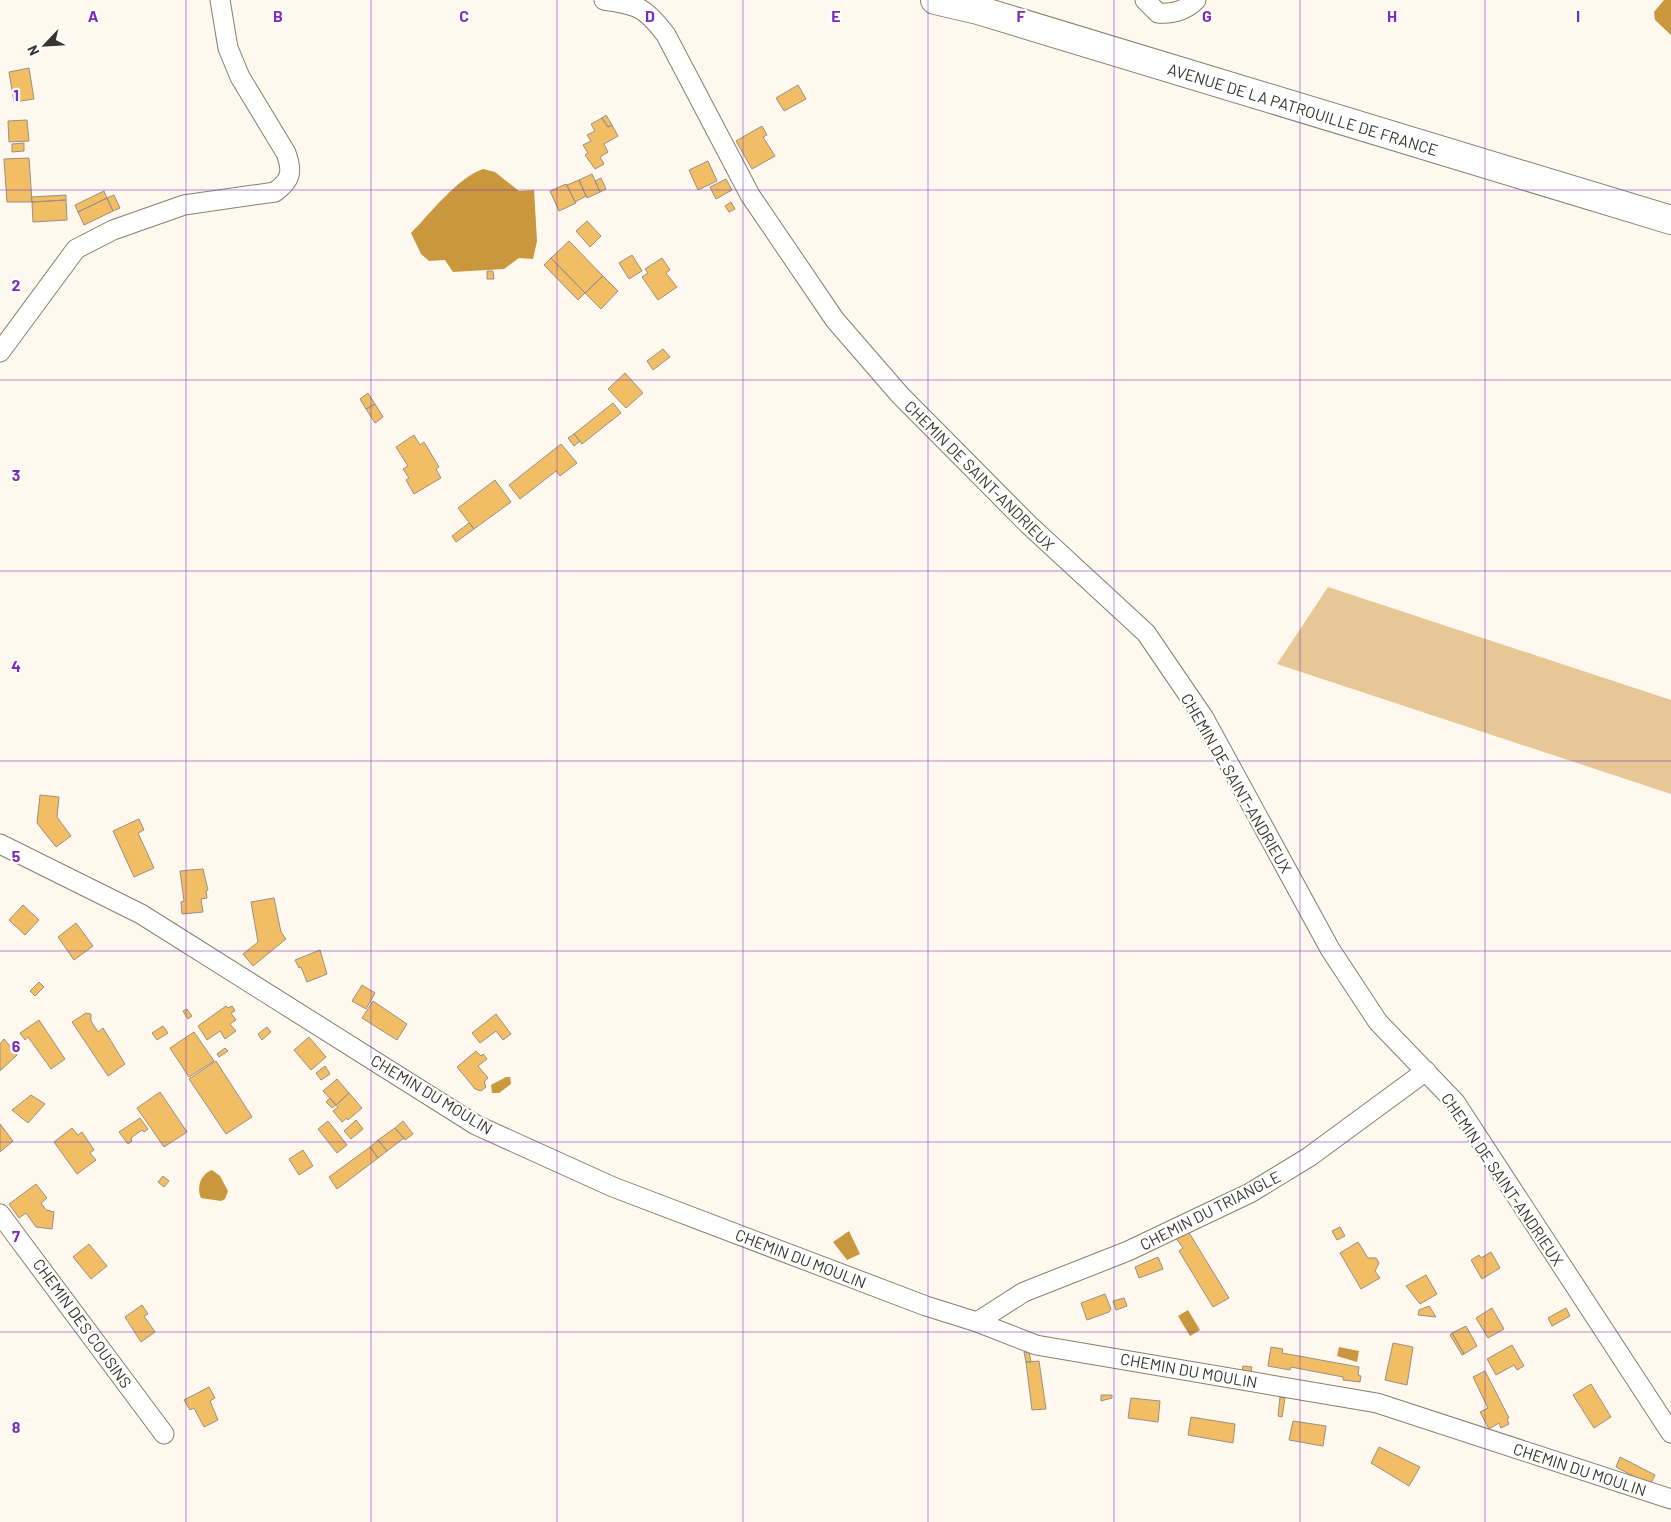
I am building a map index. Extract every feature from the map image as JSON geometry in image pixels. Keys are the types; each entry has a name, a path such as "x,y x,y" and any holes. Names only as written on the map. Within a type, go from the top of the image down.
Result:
{"main road":[{"name":"AVENUE DE LA PATROUILLE DE FRANCE","path":"935,0 978,10 1671,220"}],"street":[{"path":"0,352 76,249 113,230 184,205 275,192 287,183 291,176 291,165 286,153 240,76 228,48 220,0"},
{"name":"CHEMIN DE SAINT-ANDRIEUX","path":"604,0 631,5 650,14 666,35 750,195 835,320 900,395 1028,525 1146,633 1204,718 1330,949 1378,1022 1454,1102 1671,1433"},
{"path":"1145,0 1158,13 1170,14 1182,11 1196,0"},
{"name":"CHEMIN DU MOULIN","path":"0,844 141,914 476,1125 613,1187 926,1306 977,1322 1036,1345 1377,1403 1671,1499"},
{"name":"CHEMIN DU TRIANGLE","path":"977,1322 1024,1292 1128,1251 1250,1193 1309,1157 1426,1071"},
{"name":"CHEMIN DES COUSINS","path":"0,1214 164,1434"}],"shaded area":[{"path":"1664,0 1671,0 1671,35 1655,20 1654,12"},
{"path":"483,169 495,172 519,191 534,190 537,241 533,259 519,258 504,269 453,272 445,260 429,261 421,254 411,233 454,188"},
{"path":"1328,587 1671,700 1671,794 1277,664"},
{"path":"506,1077 510,1077 511,1084 499,1093 492,1093 491,1085"},
{"path":"212,1170 220,1176 228,1191 225,1199 221,1201 201,1198 199,1190 200,1181"},
{"path":"849,1231 860,1254 847,1260 833,1242"},
{"path":"1188,1310 1200,1330 1190,1336 1178,1316"},
{"path":"1339,1347 1359,1351 1357,1362 1337,1356"}],"building":[{"path":"29,68 34,99 14,102 9,72"},
{"path":"798,85 806,99 784,111 776,98"},
{"path":"606,115 612,125 608,127 602,118"},
{"path":"602,118 608,127 612,125 618,136 604,144 608,152 600,157 604,164 595,169 585,155 588,153 583,145 591,141 587,135 595,131 591,124"},
{"path":"27,120 29,141 9,142 8,121"},
{"path":"762,126 767,135 763,137 775,156 752,169 736,141"},
{"path":"24,143 24,151 12,152 12,144"},
{"path":"29,158 32,202 7,202 4,159"},
{"path":"708,161 717,181 698,190 689,170"},
{"path":"592,174 600,192 587,198 579,180"},
{"path":"601,178 606,189 600,192 595,181"},
{"path":"726,179 732,190 716,199 710,187"},
{"path":"579,180 586,196 575,202 567,185"},
{"path":"566,184 576,203 559,211 550,191"},
{"path":"104,191 107,198 78,212 75,205"},
{"path":"66,195 66,200 32,202 31,197"},
{"path":"114,195 120,208 113,211 107,198"},
{"path":"107,198 113,211 84,225 78,212"},
{"path":"66,200 67,220 33,222 32,202"},
{"path":"731,202 735,209 729,212 725,206"},
{"path":"587,221 601,236 590,247 576,231"},
{"path":"569,241 603,276 585,293 551,258"},
{"path":"632,255 642,271 629,279 619,263"},
{"path":"551,258 585,293 578,300 544,265"},
{"path":"662,258 670,270 666,273 677,287 658,300 642,277 648,273 645,269"},
{"path":"487,271 493,271 494,279 487,279"},
{"path":"603,276 618,291 601,309 585,293"},
{"path":"663,349 670,357 653,370 647,361"},
{"path":"625,373 643,393 626,408 608,389"},
{"path":"368,393 375,404 366,409 360,399"},
{"path":"613,403 621,413 582,444 574,434"},
{"path":"375,404 383,417 375,423 366,409"},
{"path":"574,434 580,441 574,446 568,438"},
{"path":"414,435 420,445 424,442 439,467 436,469 441,478 414,494 406,480 409,478 403,469 408,466 396,447"},
{"path":"561,444 577,463 560,476 556,471 520,499 509,485"},
{"path":"495,480 511,502 474,529 458,508"},
{"path":"469,523 474,529 456,542 452,536"},
{"path":"40,795 59,797 57,817 71,836 56,847 37,823"},
{"path":"139,819 144,830 138,833 154,868 134,877 113,831"},
{"path":"203,869 208,890 206,891 207,898 201,899 203,912 182,914 181,902 184,901 180,871"},
{"path":"274,898 281,932 286,939 253,966 243,954 258,942 251,902"},
{"path":"23,905 39,920 25,935 9,920"},
{"path":"76,923 93,946 74,960 58,937"},
{"path":"320,950 327,974 307,982 301,967 299,968 295,960"},
{"path":"39,982 44,987 35,996 30,991"},
{"path":"362,985 375,993 366,1009 352,1001"},
{"path":"373,1001 407,1024 397,1040 362,1018"},
{"path":"226,1006 228,1008 232,1006 235,1011 231,1013 236,1020 230,1024 236,1031 225,1039 220,1031 207,1040 198,1026"},
{"path":"187,1009 192,1016 188,1019 183,1011"},
{"path":"86,1013 91,1014 91,1021 98,1032 103,1028 125,1064 108,1076 72,1022"},
{"path":"496,1014 511,1034 503,1040 496,1031 480,1043 472,1033"},
{"path":"39,1020 65,1059 51,1069 28,1037 25,1040 20,1033"},
{"path":"163,1026 168,1033 157,1040 152,1033"},
{"path":"267,1027 271,1032 262,1040 258,1034"},
{"path":"194,1032 214,1061 189,1077 170,1048"},
{"path":"309,1037 326,1057 311,1070 294,1050"},
{"path":"4,1039 17,1055 0,1071 0,1044"},
{"path":"225,1048 228,1051 219,1057 217,1054"},
{"path":"476,1051 481,1056 483,1054 487,1059 478,1066 488,1078 484,1082 486,1087 481,1091 475,1089 457,1067"},
{"path":"216,1061 252,1117 226,1134 189,1079"},
{"path":"325,1066 330,1074 321,1080 316,1073"},
{"path":"337,1079 349,1093 336,1105 323,1091"},
{"path":"160,1092 187,1132 164,1147 137,1108"},
{"path":"349,1093 362,1108 348,1120 347,1118 342,1122 333,1111 338,1107 336,1105"},
{"path":"31,1095 45,1104 28,1123 12,1110"},
{"path":"330,1098 336,1105 332,1108 326,1102"},
{"path":"140,1118 148,1129 144,1132 142,1130 131,1138 132,1141 128,1144 119,1132"},
{"path":"356,1120 363,1129 351,1139 344,1131"},
{"path":"328,1121 347,1145 337,1153 318,1129"},
{"path":"403,1121 413,1134 405,1140 395,1128"},
{"path":"0,1124 13,1141 0,1152"},
{"path":"72,1128 78,1135 82,1132 94,1150 90,1153 96,1160 77,1174 54,1142"},
{"path":"395,1128 404,1138 387,1151 378,1140"},
{"path":"378,1140 387,1151 378,1158 370,1147"},
{"path":"370,1147 378,1158 337,1189 329,1177"},
{"path":"303,1150 313,1166 299,1175 289,1159"},
{"path":"163,1176 169,1181 164,1187 158,1182"},
{"path":"36,1184 47,1198 41,1203 46,1210 54,1212 52,1229 36,1227 26,1213 19,1218 9,1204"},
{"path":"1340,1227 1345,1236 1337,1240 1332,1231"},
{"path":"1188,1231 1229,1298 1213,1307 1179,1251 1183,1248 1176,1238"},
{"path":"1358,1242 1368,1258 1376,1258 1379,1263 1375,1271 1380,1278 1361,1289 1340,1253"},
{"path":"89,1244 107,1266 91,1279 73,1257"},
{"path":"1491,1252 1500,1268 1482,1279 1471,1260 1479,1255 1481,1258"},
{"path":"1158,1257 1163,1269 1139,1278 1135,1267"},
{"path":"1426,1275 1437,1294 1420,1304 1406,1286"},
{"path":"1105,1294 1111,1309 1109,1312 1087,1320 1081,1303"},
{"path":"1124,1298 1127,1306 1116,1310 1113,1301"},
{"path":"142,1305 148,1314 144,1316 155,1332 141,1342 125,1317"},
{"path":"1429,1306 1436,1317 1418,1315 1419,1310"},
{"path":"1492,1308 1504,1329 1488,1338 1476,1318"},
{"path":"1566,1308 1570,1316 1552,1326 1548,1318"},
{"path":"1466,1326 1477,1346 1464,1354 1452,1333"},
{"path":"1452,1333 1464,1354 1462,1355 1450,1335"},
{"path":"1393,1343 1413,1347 1407,1385 1385,1380"},
{"path":"1512,1345 1524,1366 1517,1370 1514,1365 1496,1375 1487,1359"},
{"path":"1271,1347 1283,1349 1282,1353 1359,1367 1358,1375 1361,1376 1360,1382 1343,1380 1343,1377 1291,1367 1290,1370 1268,1366"},
{"path":"1024,1352 1029,1352 1031,1362 1026,1362"},
{"path":"1039,1361 1046,1409 1032,1410 1026,1362"},
{"path":"1243,1366 1252,1367 1251,1372 1242,1371"},
{"path":"1485,1371 1509,1418 1507,1419 1509,1424 1501,1428 1499,1423 1489,1429 1480,1412 1488,1408 1473,1377"},
{"path":"1591,1384 1611,1417 1594,1428 1573,1395"},
{"path":"209,1387 215,1398 210,1401 218,1420 204,1427 194,1408 190,1410 184,1400"},
{"path":"1101,1395 1112,1395 1112,1398 1101,1401"},
{"path":"1280,1397 1285,1398 1282,1417 1278,1416"},
{"path":"1131,1398 1160,1401 1158,1422 1128,1418"},
{"path":"1191,1417 1235,1424 1233,1443 1188,1435"},
{"path":"1293,1421 1326,1426 1323,1446 1289,1440"},
{"path":"1379,1447 1420,1467 1409,1486 1371,1463"},
{"path":"1620,1457 1655,1475 1650,1485 1616,1467"}]}
